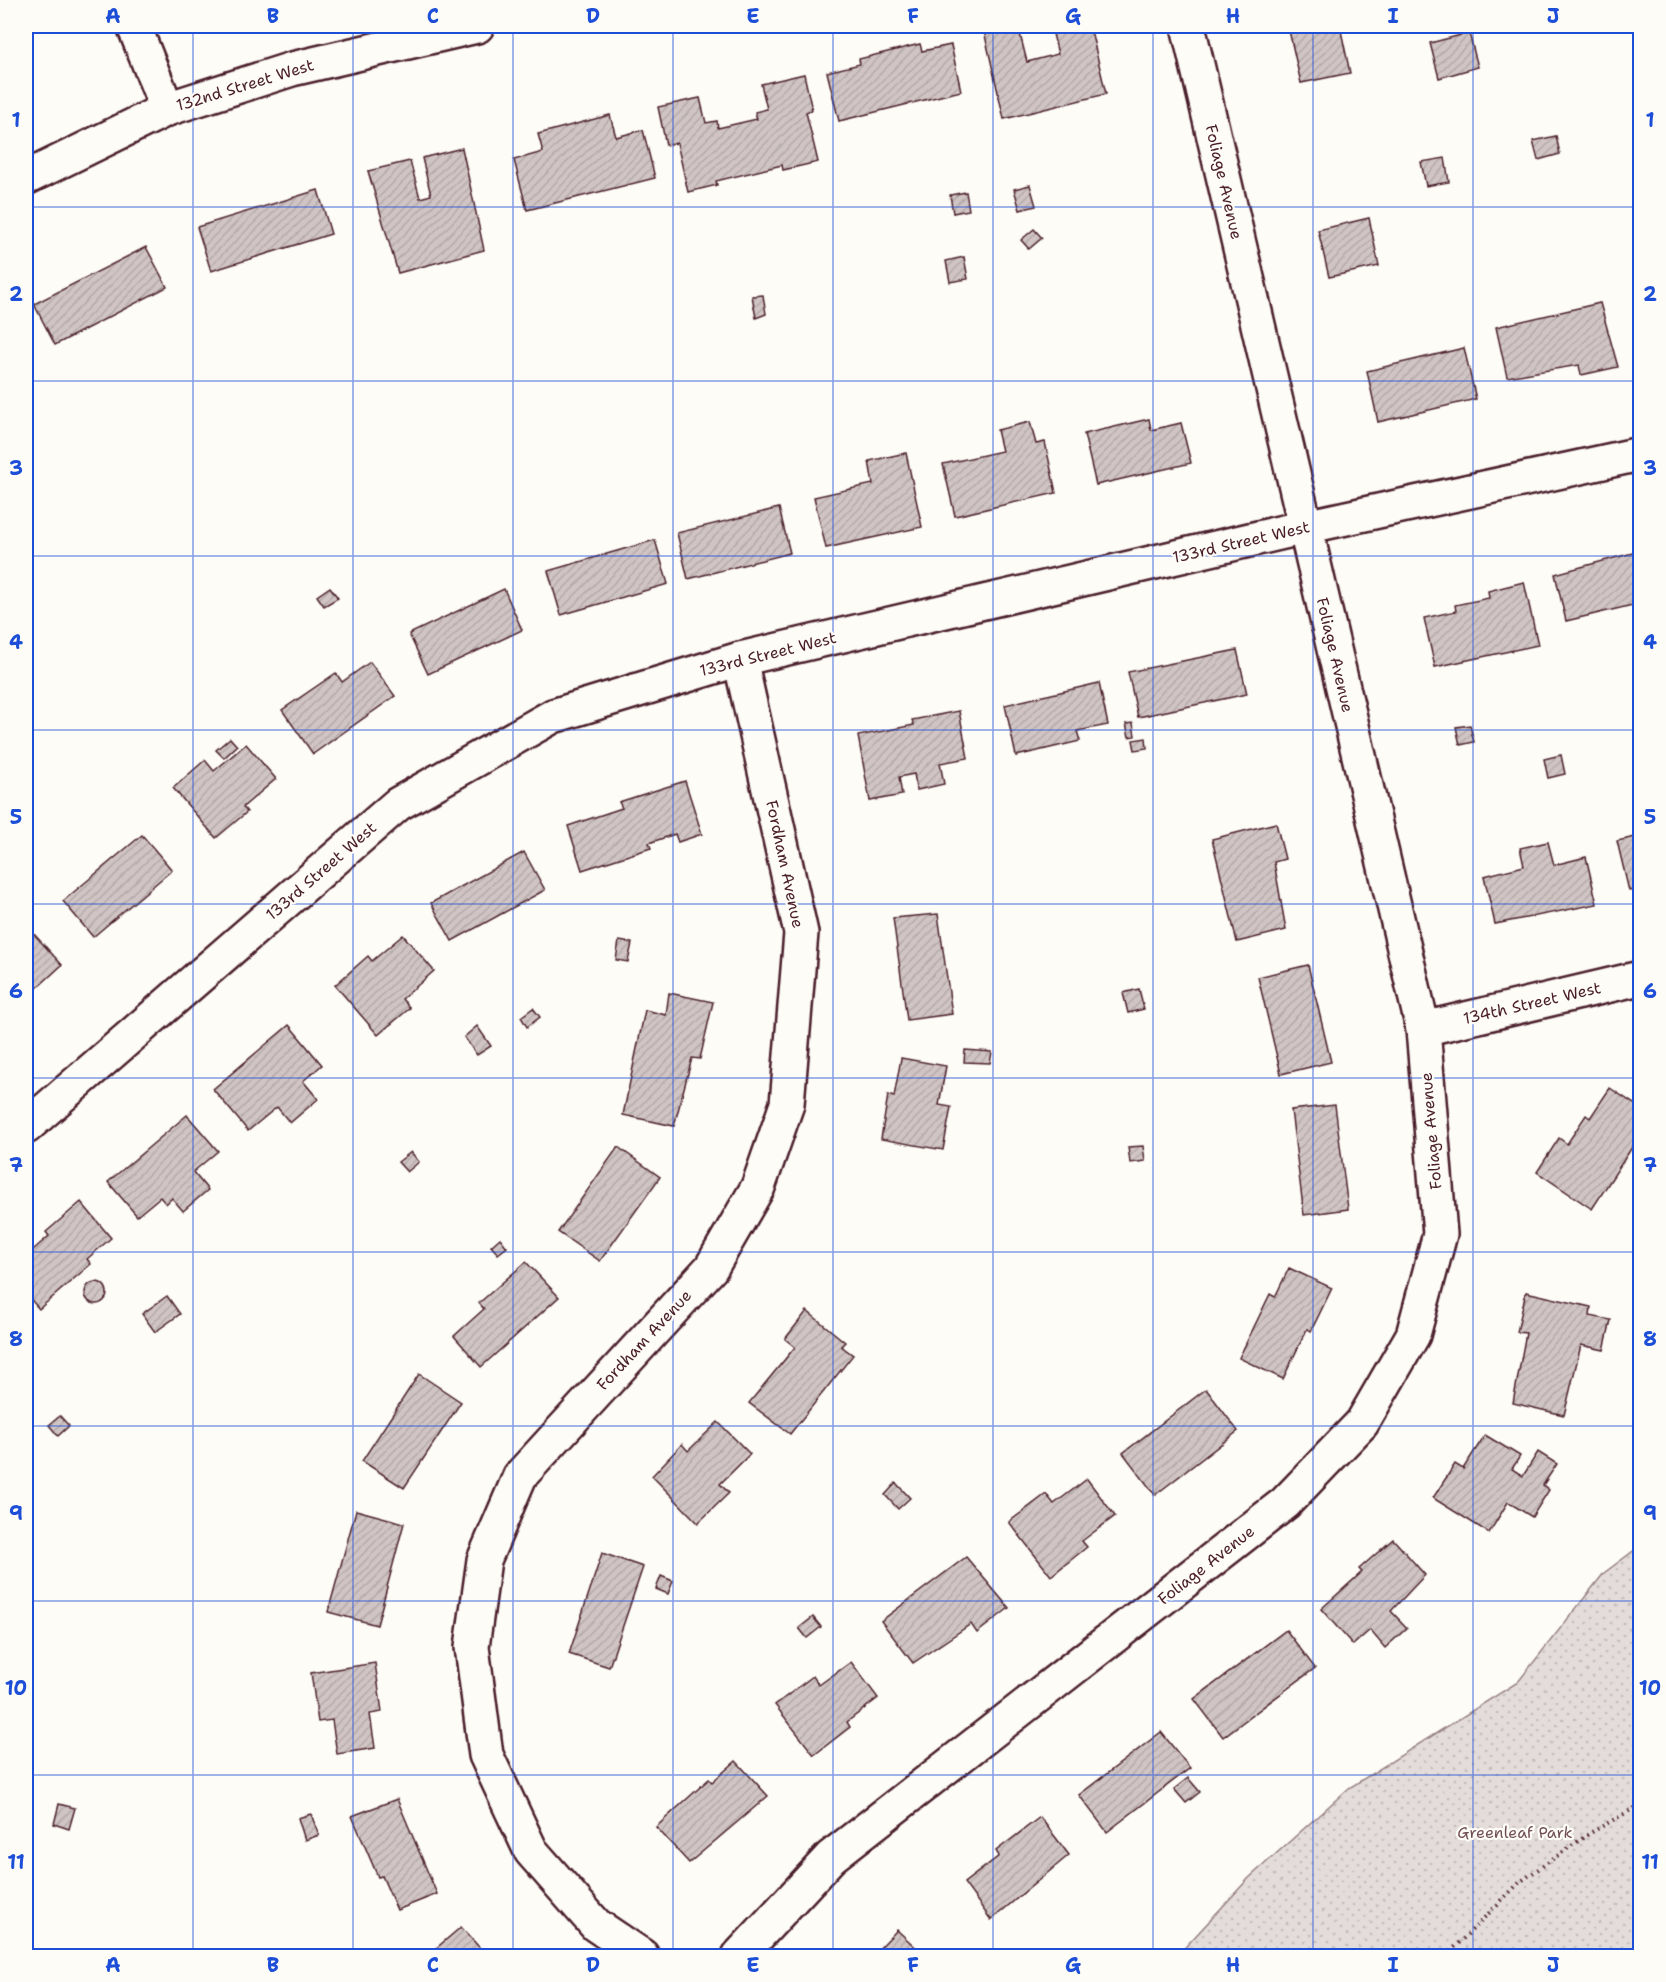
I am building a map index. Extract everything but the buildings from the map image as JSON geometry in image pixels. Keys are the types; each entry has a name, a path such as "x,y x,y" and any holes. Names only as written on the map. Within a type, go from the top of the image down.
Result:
{"street":[{"path":"134,26 167,109"},
{"name":"132nd Street West","path":"26,178 167,109 292,69 477,26"},
{"name":"Foliage Avenue","path":"739,1956 831,1857 1285,1503 1362,1423 1413,1335 1440,1234 1423,1029 1188,26"},
{"name":"133rd Street West","path":"26,1127 398,804 553,716 740,659 1305,527 1641,454"},
{"name":"Fordham Avenue","path":"642,1956 596,1925 531,1851 486,1755 472,1647 484,1560 520,1476 711,1268 758,1187 787,1104 801,933 740,659"},
{"name":"134th Street West","path":"1423,1029 1641,978"}],"path":[{"path":"1446,1956 1520,1882 1590,1833 1641,1805"}],"green space":[{"name":"Greenleaf Park","path":"1640,1546 1640,1956 1177,1956 1249,1878 1349,1788 1518,1682 1604,1573"}]}
